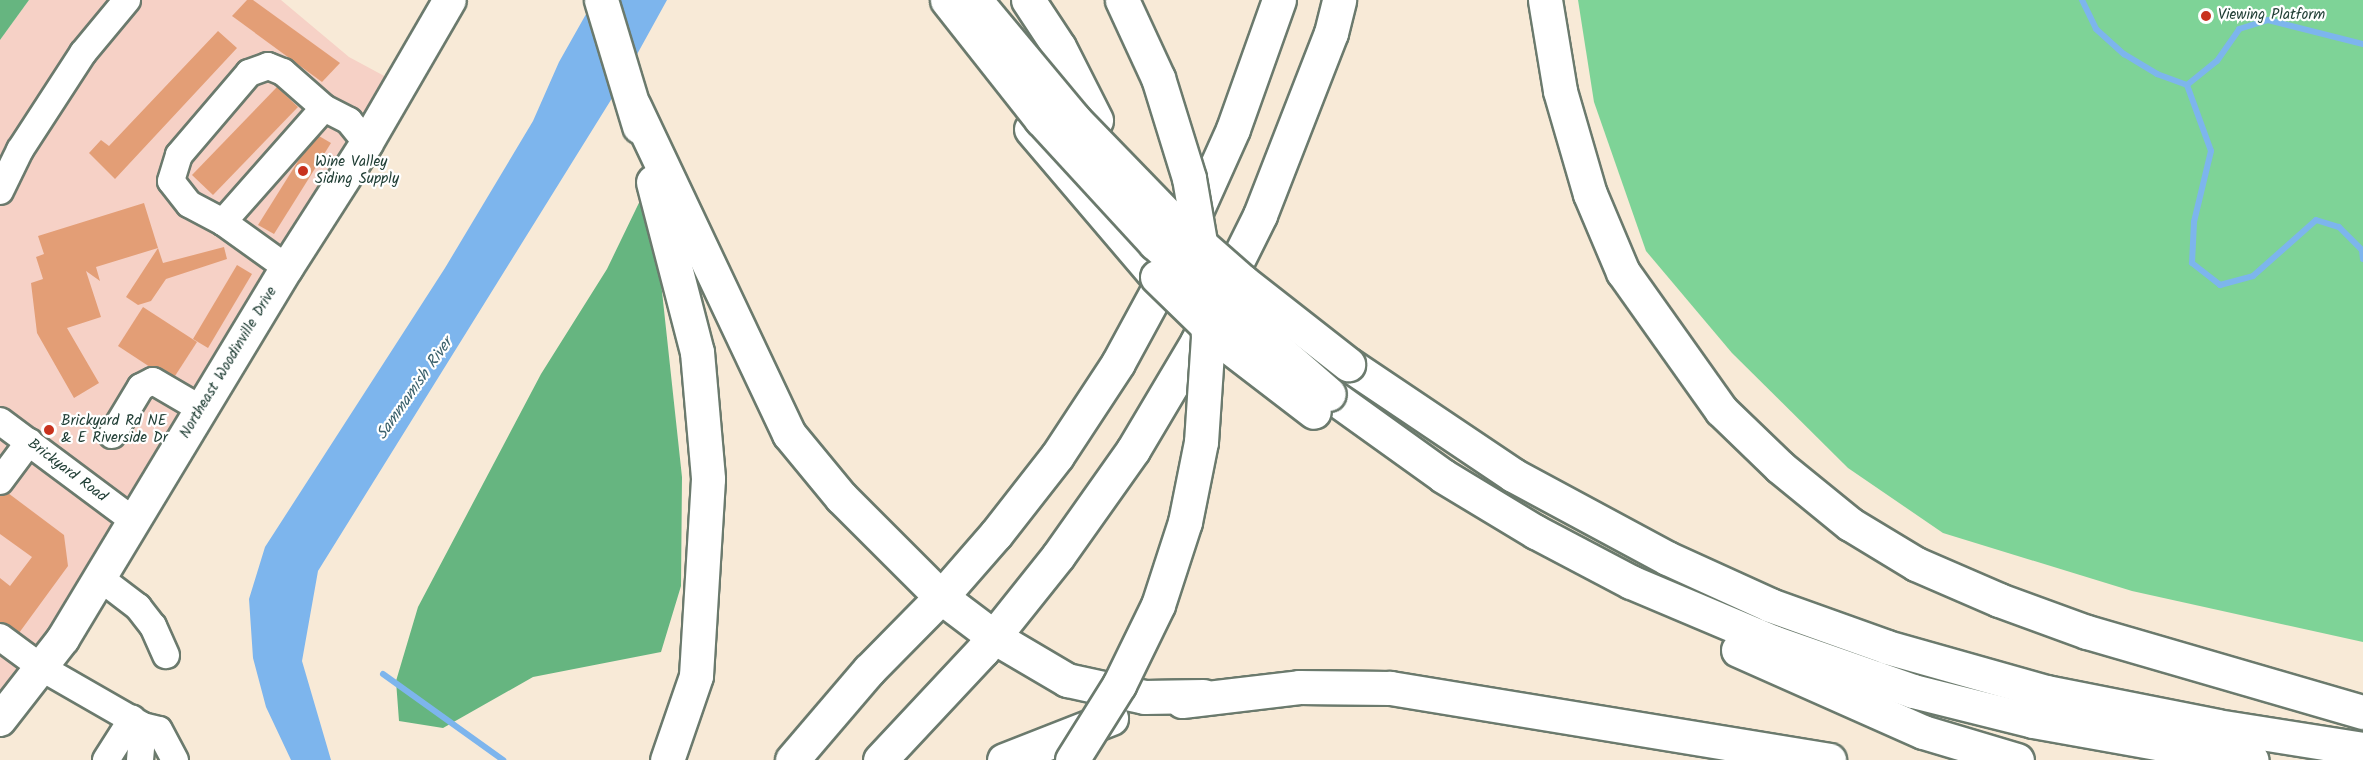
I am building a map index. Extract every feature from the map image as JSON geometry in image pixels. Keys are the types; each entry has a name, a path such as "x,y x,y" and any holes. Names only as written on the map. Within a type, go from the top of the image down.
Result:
{"highway":[{"path":"601,0 634,106 686,255 789,434 842,497 941,597 994,637 1067,680 1144,697 1203,696 1299,687 1390,688 1829,760"},
{"path":"931,0 984,72 1136,256 1228,346 1536,532 1631,582 1773,642 1913,691 2012,716 2252,760"},
{"path":"947,0 1041,119 1155,243 1322,403 1431,493 1514,540 1707,635 1923,732 2018,760"},
{"path":"975,0 1074,120 1167,215 1242,281 1513,475 1667,558 1770,605 1887,647 2046,692 2217,726 2363,749"},
{"path":"995,0 1096,120 1149,176 1353,359 1495,446 1616,515 1773,587 1884,628 2008,665 2363,734"},
{"path":"1028,0 1059,48 1096,120"},
{"path":"1071,760 1119,686 1158,605 1185,522 1201,442 1208,337 1204,265 1191,189 1158,78 1122,0"},
{"path":"792,760 868,670 941,597 1057,456 1118,363 1176,256 1233,129 1279,0"},
{"path":"880,760 994,637 1058,556 1133,450 1197,342 1260,215 1331,33 1339,0"},
{"path":"1545,0 1563,102 1590,194 1623,272 1721,410 1780,467 1850,524 1906,558 2000,600 2087,633 2363,712"},
{"path":"667,760 696,676 708,479 686,255"},
{"path":"1707,635 1929,710 2089,750 2150,760"},
{"path":"1004,760 1123,714 1203,696"}],"main road":[{"name":"Northeast Woodinville Drive","path":"0,720 42,668 100,578 287,268 367,143 450,0"}],"street":[{"path":"0,191 20,150 83,53 127,0"},
{"path":"287,268 223,222 189,204 171,181 179,155 249,73 268,66 283,72 324,108 350,121 367,143"},
{"path":"223,222 324,108"},
{"path":"112,435 141,387 153,381 201,409"},
{"name":"Brickyard Road","path":"0,421 134,521"},
{"path":"0,481 29,442"},
{"path":"100,578 138,607 153,626 166,655"},
{"path":"0,637 42,668 137,723 159,730 175,760"},
{"path":"106,760 137,723"},
{"path":"137,723 140,760"}],"shaded area":[{"path":"29,0 281,0 349,57 401,85 0,720 0,40"}],"green space":[{"path":"0,0 29,0 0,40"},
{"path":"1578,0 2363,0 2363,642 2132,591 1943,533 1848,468 1732,353 1646,251 1594,102"},
{"path":"650,180 682,477 681,586 661,652 533,677 443,728 399,721 396,681 418,607 541,374 607,269"}],"water":[{"name":"Sammamish River","path":"594,0 667,0 619,87 318,571 302,661 331,760 291,760 266,707 253,658 249,599 265,547 445,268 533,121 559,62"}],"building":[{"path":"247,0 253,0 340,63 322,82 232,16"},
{"path":"218,31 237,48 115,179 89,153 101,140 109,146"},
{"path":"277,87 298,107 213,195 192,175"},
{"path":"319,136 331,143 274,234 258,225 300,158"},
{"path":"144,203 158,248 96,267 100,281 86,271 101,317 67,328 99,383 74,398 37,333 31,283 43,279 36,257 44,254 38,236"},
{"path":"224,247 227,259 166,279 151,301 138,305 126,297 158,248 163,263"},
{"path":"237,265 252,274 208,348 193,339"},
{"path":"143,307 197,342 175,376 150,367 118,346"},
{"path":"8,493 64,535 68,566 19,633 0,622 0,578 10,586 32,557 0,534 0,496"}],"waterway":[{"path":"2082,0 2096,29 2124,54 2157,74 2187,85 2217,61 2239,29 2268,20 2363,44"},
{"path":"2187,85 2211,151 2194,222 2192,263 2220,285 2253,276 2316,220 2339,227 2362,250 2363,259"},
{"path":"383,674 503,760"}],"place":[{"name":"Viewing Platform","path":"2206,16"},
{"name":"Wine Valley Siding Supply","path":"303,171"},
{"name":"Brickyard Rd NE & E Riverside Dr","path":"49,430"}]}
